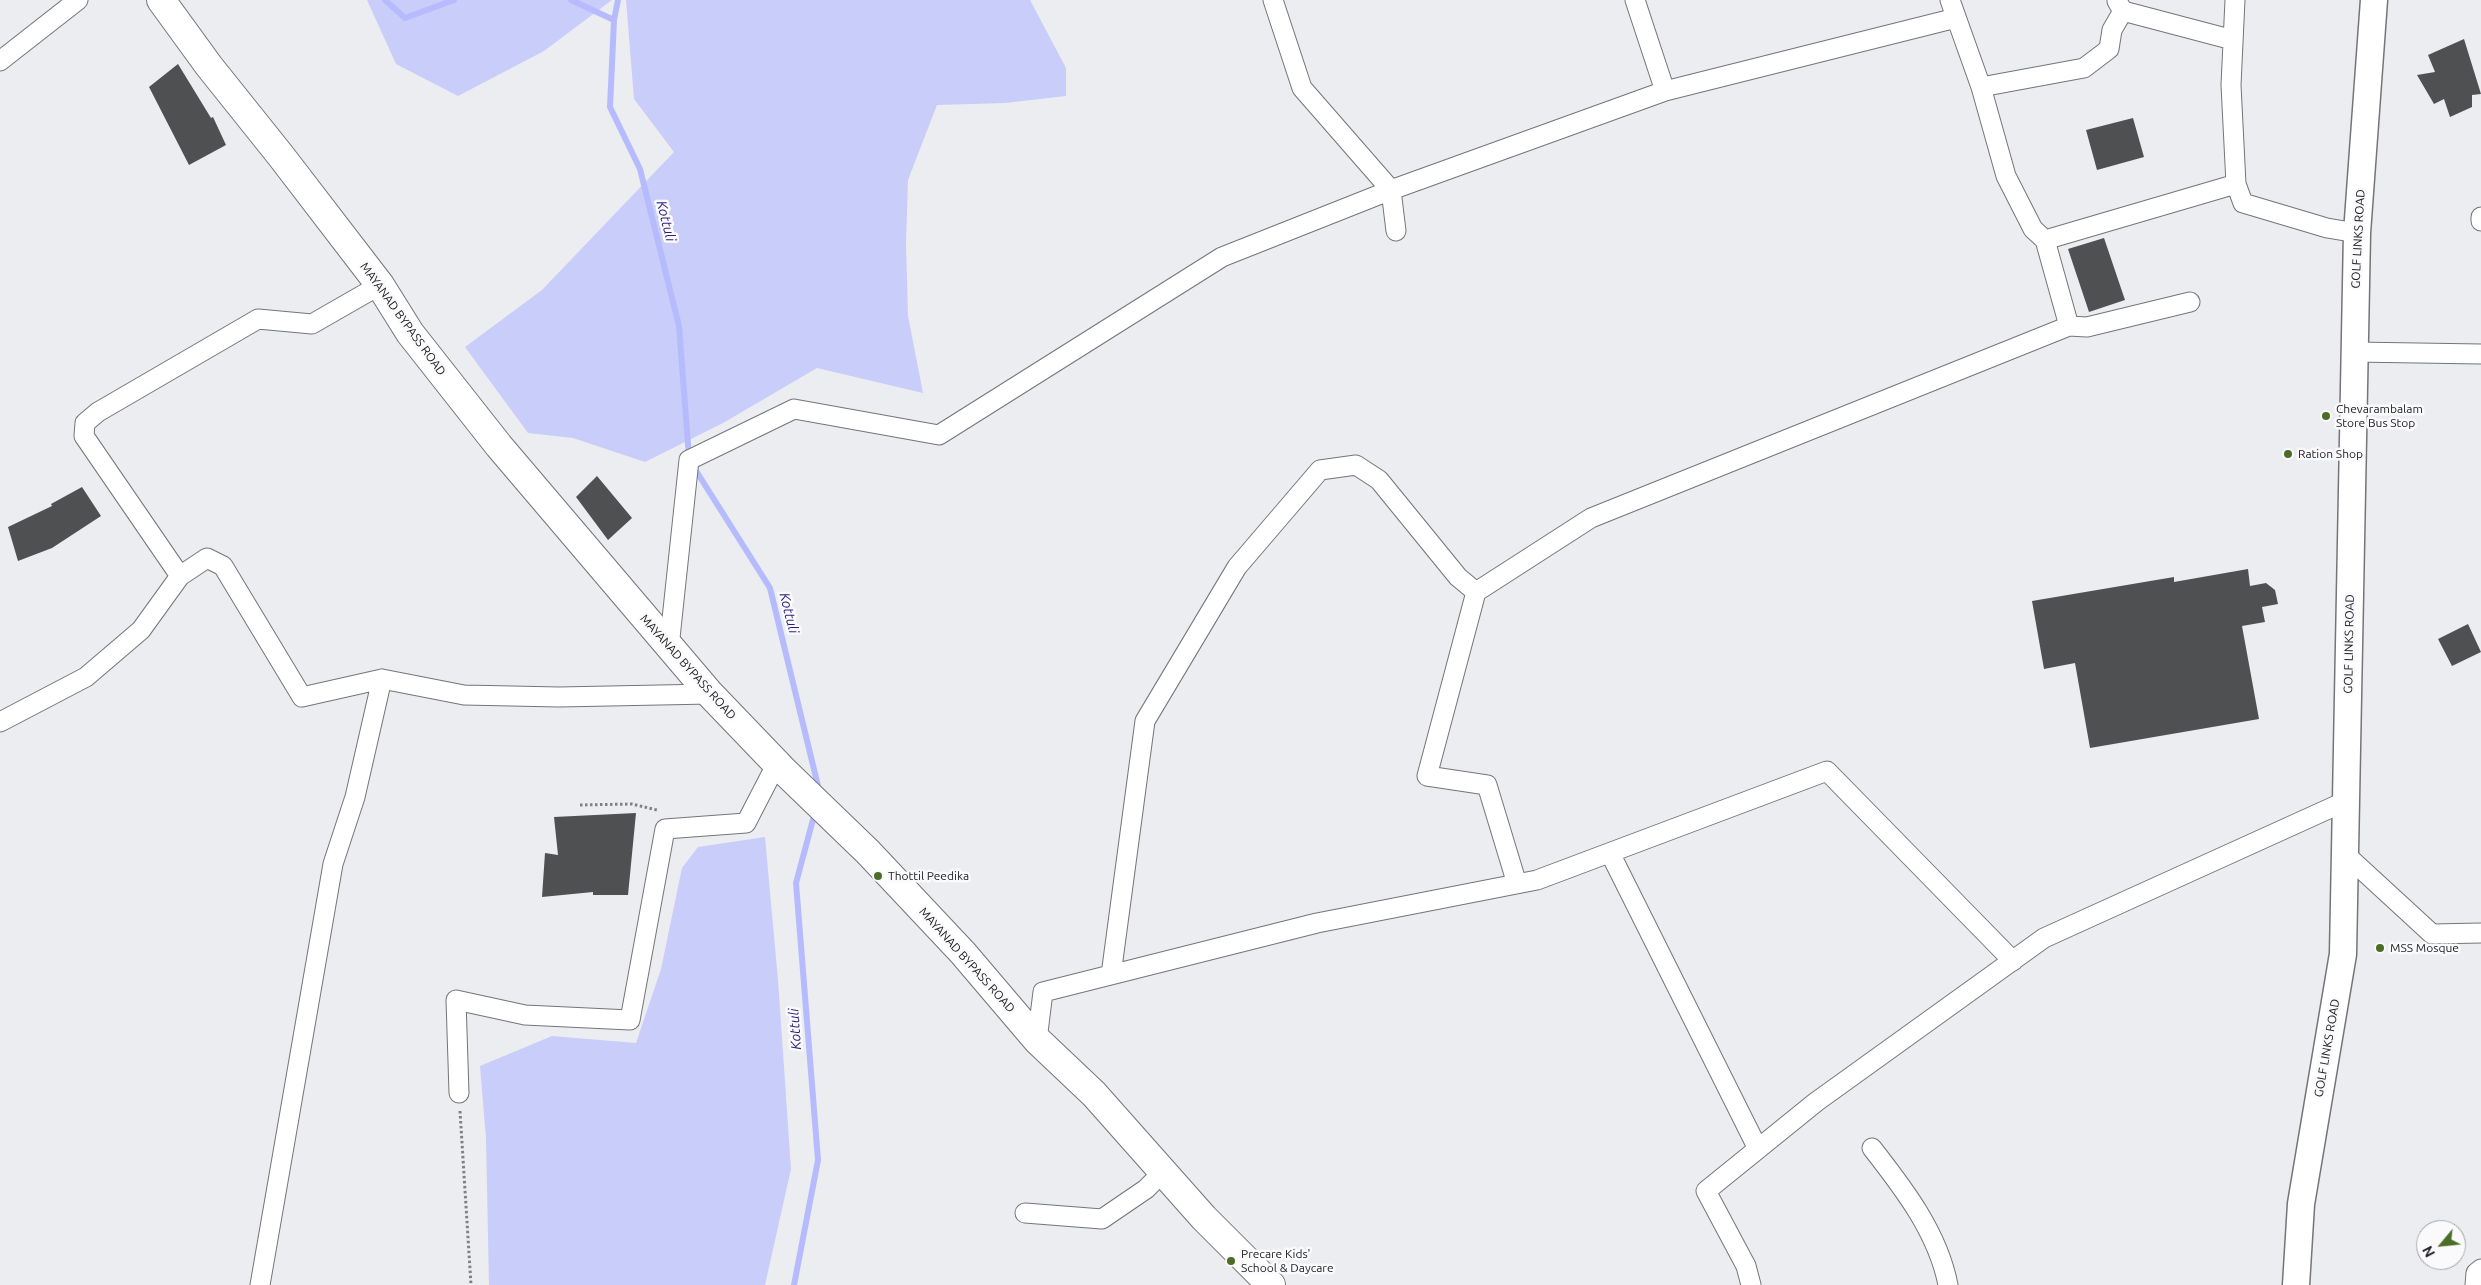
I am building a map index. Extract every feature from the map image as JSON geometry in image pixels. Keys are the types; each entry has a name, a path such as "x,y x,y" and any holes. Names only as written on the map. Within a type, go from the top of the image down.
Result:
{"main road":[{"name":"MAYANAD BYPASS ROAD","path":"161,0 208,66 281,156 380,285 410,333 499,446 710,694 779,766 868,852 963,953 1037,1040 1094,1094 1204,1218 1271,1285"},
{"name":"GOLF LINKS ROAD","path":"2296,1285 2300,1204 2343,954 2356,233 2374,0"}],"street":[{"path":"0,61 78,0"},
{"path":"1273,0 1302,88 1391,190 1396,231"},
{"path":"1636,0 1665,91"},
{"path":"1950,0 1981,87 2006,176 2033,229 2045,240 2069,326"},
{"path":"2235,0 2231,85 2236,184 2243,203 2327,228 2356,233"},
{"path":"1981,87 2084,68 2109,49 2112,30 2120,5 2233,40"},
{"path":"669,646 689,460 794,409 938,435 1222,258 1391,190 1665,91 1956,18"},
{"path":"2045,240 2236,184"},
{"path":"180,576 84,436 85,423 98,412 258,319 312,324 380,285"},
{"path":"1517,884 1487,785 1427,776 1476,592 1591,518 2069,326 2087,327 2190,302"},
{"path":"2354,352 2481,354"},
{"path":"1110,975 1145,721 1237,567 1320,470 1356,465 1379,480 1458,578 1476,592"},
{"path":"0,722 86,677 141,630 180,576 207,558 223,566 302,697 333,688 382,679 464,695 568,697 710,694"},
{"path":"260,1285 333,864 355,797 382,679"},
{"path":"459,1093 456,1000 526,1015 630,1020 667,829 746,823 779,766"},
{"path":"1037,1040 1043,992 1317,922 1537,880 1827,771 2013,961"},
{"path":"1751,1285 1746,1266 1706,1191 1816,1102 2044,938 2346,801"},
{"path":"1610,853 1758,1149"},
{"path":"2345,854 2432,934 2481,933"},
{"path":"1872,1148 1927,1226 1946,1274 1948,1285"},
{"path":"1026,1213 1102,1219 1146,1189 1163,1172"},
{"path":"2475,1285 2476,1273 2481,1269"}],"path":[{"path":"580,805 632,804 656,809 667,829"},
{"path":"459,1093 471,1285"}],"shaded area":[{"path":"367,0 612,0 544,51 458,96 396,64"},
{"path":"626,0 1030,0 1066,68 1066,96 1005,103 937,105 908,180 906,243 908,316 923,393 817,368 723,423 645,462 573,438 528,433 465,347 542,290 674,152 634,99"},
{"path":"765,837 778,980 791,1169 765,1285 489,1285 486,1138 480,1066 552,1036 636,1043 661,969 682,868 698,847"}],"building":[{"path":"2464,39 2481,94 2472,95 2472,107 2450,117 2444,99 2434,104 2417,75 2435,72 2428,55"},
{"path":"178,64 211,118 213,117 226,145 189,165 149,87"},
{"path":"2133,118 2144,157 2097,170 2086,130"},
{"path":"2104,238 2125,300 2089,312 2068,249"},
{"path":"597,476 632,518 608,540 576,497"},
{"path":"82,487 101,516 52,548 18,561 8,527 52,506 51,504"},
{"path":"2248,569 2250,586 2266,583 2275,590 2278,604 2262,607 2265,622 2242,626 2259,719 2090,748 2075,663 2044,669 2032,601 2174,577 2174,582"},
{"path":"2468,624 2481,652 2452,666 2438,639"},
{"path":"636,813 628,895 593,895 593,892 542,897 545,853 558,855 554,817"}],"waterway":[{"name":"Kottuli","path":"385,0 405,18 454,0"},
{"name":"Kottuli","path":"571,0 614,20 610,107 640,169 679,326 689,457"},
{"path":"614,20 618,0"},
{"name":"Kottuli","path":"693,466 770,588 819,790"},
{"name":"Kottuli","path":"794,1285 818,1160 796,883 815,812"}],"place":[{"name":"Chevarambalam Store Bus Stop","path":"2326,416"},
{"name":"Ration Shop","path":"2288,454"},
{"name":"Thottil Peedika","path":"878,876"},
{"name":"MSS Mosque","path":"2380,948"},
{"name":"Precare Kids' School & Daycare","path":"1231,1261"}]}
